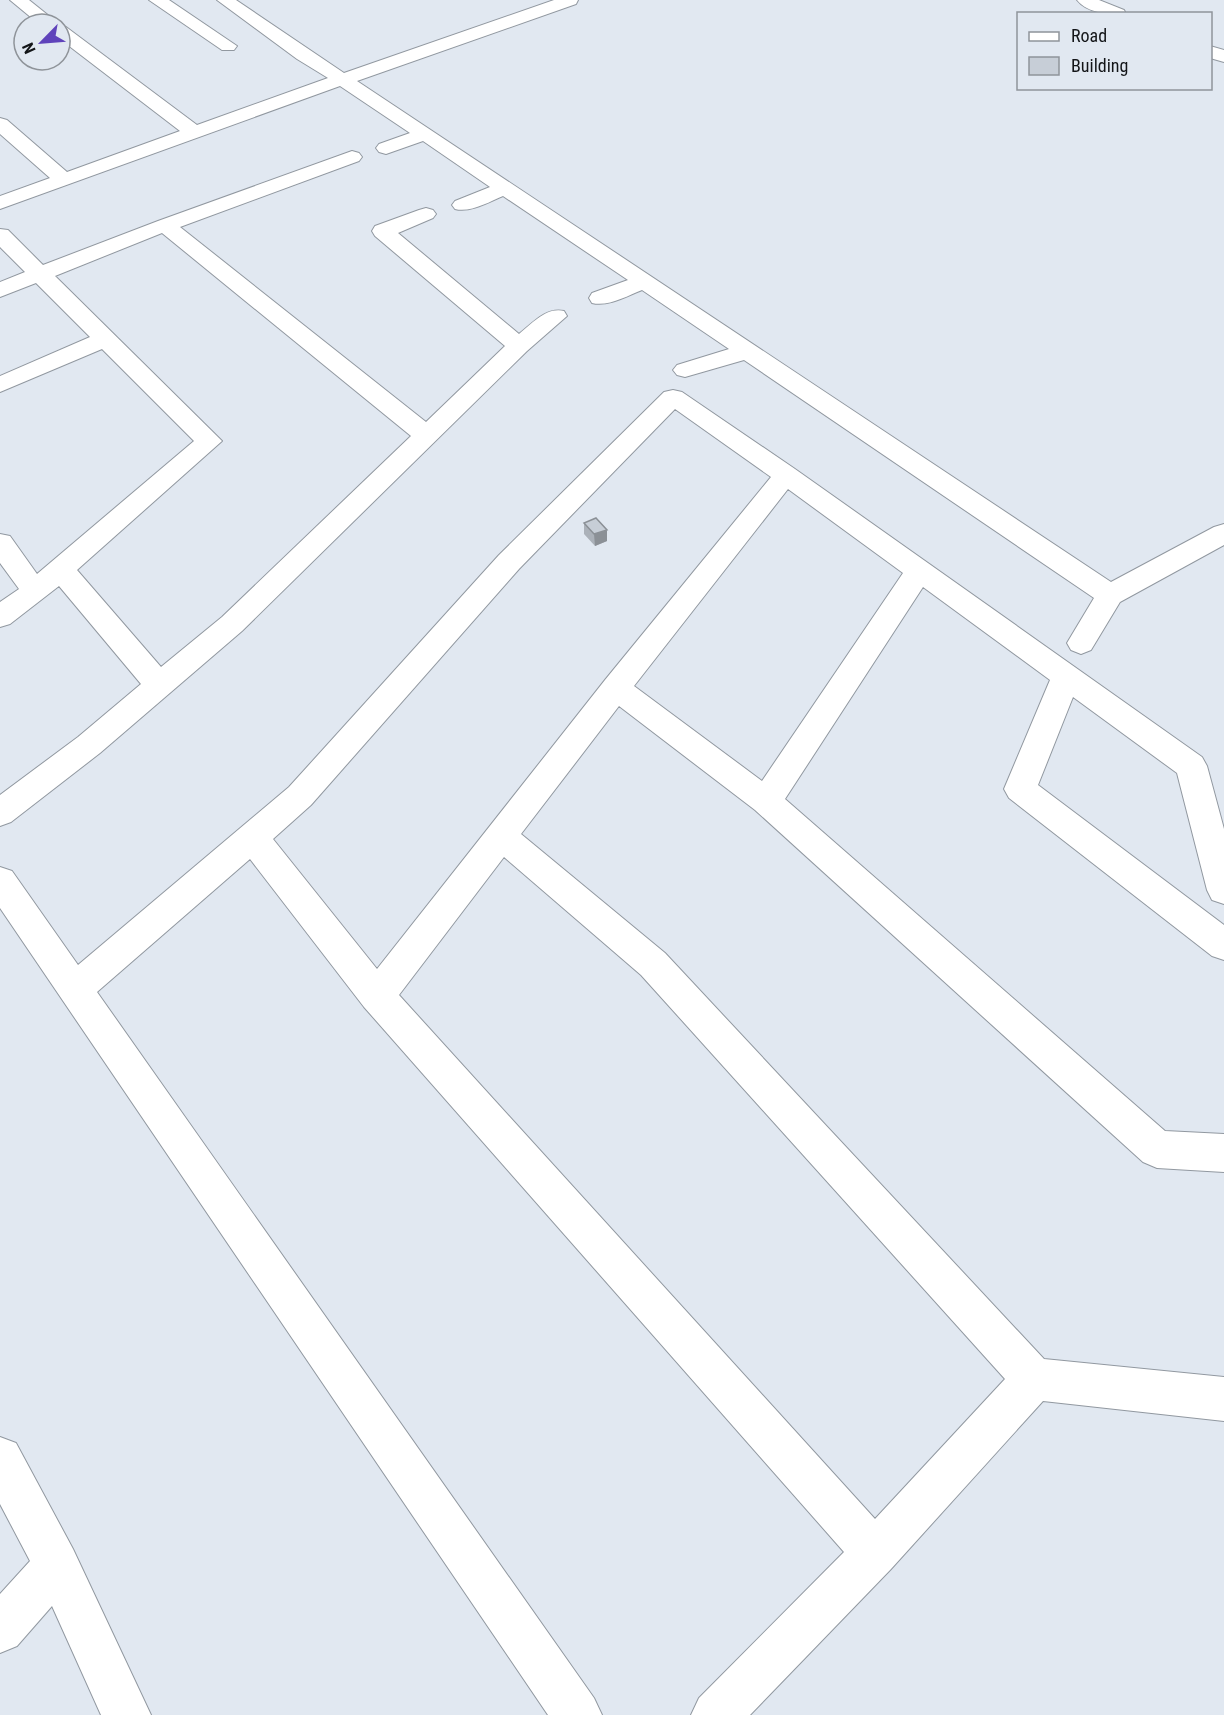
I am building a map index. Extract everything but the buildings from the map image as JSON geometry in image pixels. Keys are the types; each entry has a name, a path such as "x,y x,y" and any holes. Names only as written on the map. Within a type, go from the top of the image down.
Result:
{"street":[{"path":"18,0 34,12"},
{"path":"157,0 228,46"},
{"path":"225,0 265,36 425,134 1110,595"},
{"path":"0,203 570,0"},
{"path":"1085,0 1113,12"},
{"path":"72,40 194,132"},
{"path":"0,124 64,180"},
{"path":"386,148 425,134"},
{"path":"0,290 165,225 352,157"},
{"path":"462,205 505,188"},
{"path":"426,214 383,231 519,346"},
{"path":"165,225 426,435"},
{"path":"0,235 209,441 35,591 0,617"},
{"path":"600,297 644,282"},
{"path":"0,813 89,745 232,624 519,346 556,316"},
{"path":"0,385 106,338"},
{"path":"685,370 747,351"},
{"path":"74,990 300,796 509,562 673,397 1191,766 1224,890"},
{"path":"377,996 616,687 786,476"},
{"path":"1081,643 1110,595 1224,533"},
{"path":"0,543 35,591"},
{"path":"60,569 160,686"},
{"path":"766,801 919,571"},
{"path":"1066,676 1020,789 1224,945"},
{"path":"616,687 766,801 1156,1149 1224,1153"},
{"path":"501,836 653,964 1034,1379 1224,1400"},
{"path":"252,837 377,996 875,1553"},
{"path":"0,881 577,1715"},
{"path":"716,1715 875,1553 1034,1379"},
{"path":"0,1459 57,1565 126,1715"},
{"path":"0,1629 57,1565"}]}
